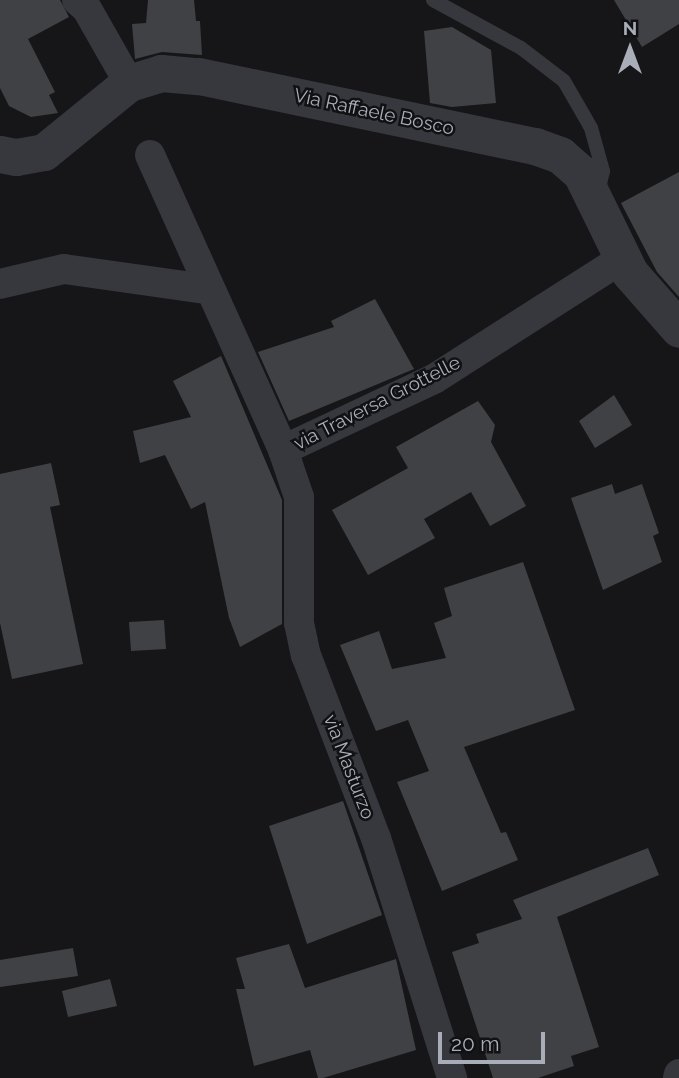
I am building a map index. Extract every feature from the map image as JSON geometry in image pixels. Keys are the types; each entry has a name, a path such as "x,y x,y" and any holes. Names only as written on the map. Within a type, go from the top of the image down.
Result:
{"street":[{"path":"77,0 88,9 129,83"},
{"name":"Via Raffaele Bosco","path":"0,153 16,157 44,152 129,83 161,73 199,76 535,146 560,155 581,173 622,259 679,329"},
{"name":"via Traversa Grottelle","path":"150,155 207,289 283,450 433,379 622,259"},
{"path":"0,284 64,269 207,289"},
{"name":"via Masturzo","path":"283,450 299,497 299,623 306,655 376,838 452,1078"}],"lane":[{"path":"433,0 521,48 564,81 591,128 603,171 596,201"}],"building":[{"path":"0,0 60,0 69,17 28,39 55,92 49,95 58,113 31,117 9,106 0,88"},
{"path":"148,0 194,0 196,21 200,21 202,55 162,52 135,59 132,24 146,23"},
{"path":"614,0 679,0 679,24 642,47"},
{"path":"452,27 491,50 496,103 452,107 430,103 424,31"},
{"path":"679,172 679,297 657,272 621,203"},
{"path":"375,299 414,369 289,421 258,352 334,327 331,321"},
{"path":"221,356 282,500 282,624 240,647 229,618 205,502 191,509 165,455 140,463 133,431 191,417 173,381"},
{"path":"614,395 632,425 595,448 579,421"},
{"path":"478,401 495,425 491,442 526,506 490,526 471,492 424,519 435,538 368,575 332,510 408,468 396,447"},
{"path":"51,463 60,505 50,507 83,664 12,679 0,623 0,474"},
{"path":"612,484 615,494 642,484 659,533 653,536 662,562 603,590 571,498"},
{"path":"523,562 575,710 464,747 501,833 506,832 518,860 442,891 397,782 429,771 408,720 376,731 340,645 379,631 392,669 446,658 434,623 452,616 444,588"},
{"path":"164,620 166,649 131,651 129,622"},
{"path":"343,801 382,915 307,944 269,826"},
{"path":"648,848 659,875 557,917 599,1047 571,1056 574,1066 538,1078 493,1078 452,952 479,943 476,934 522,919 513,900"},
{"path":"289,944 305,988 396,959 416,1050 323,1078 318,1078 310,1050 254,1066 236,989 245,989 236,958"},
{"path":"73,948 78,976 0,987 0,960"},
{"path":"110,979 117,1006 68,1017 62,991"}]}
